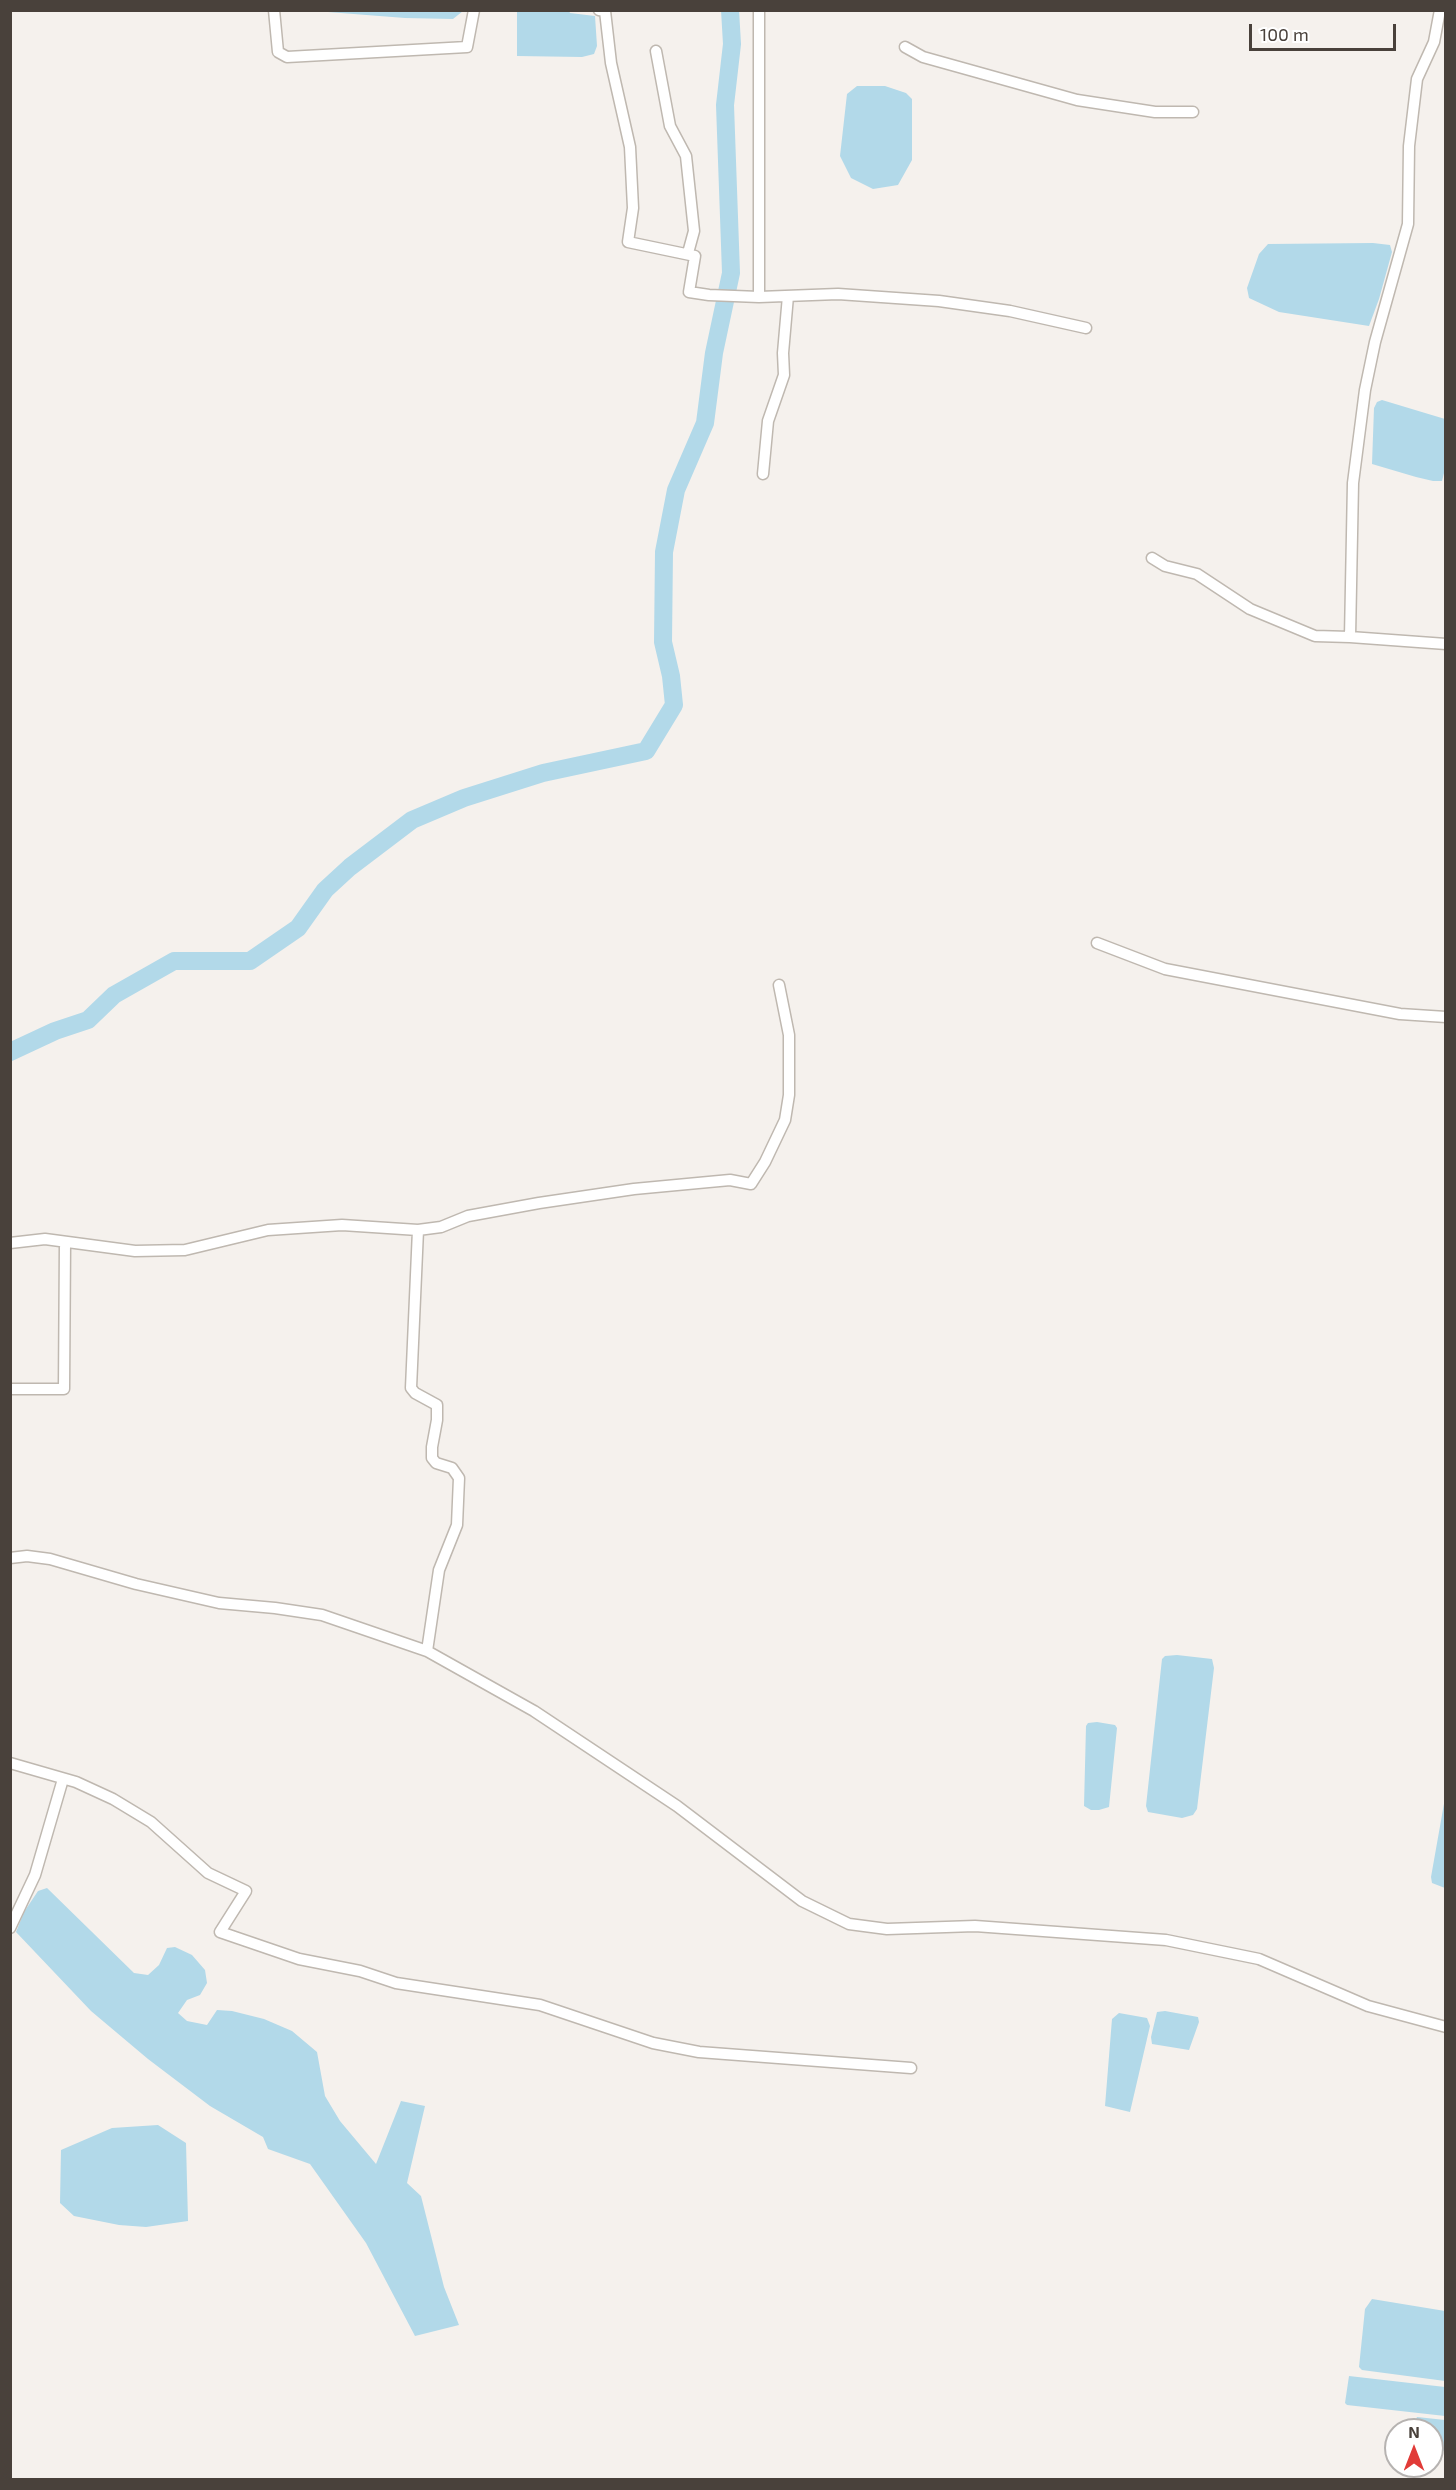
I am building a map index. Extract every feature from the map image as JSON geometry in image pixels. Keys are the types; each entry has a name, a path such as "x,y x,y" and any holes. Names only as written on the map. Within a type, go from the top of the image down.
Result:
{"street":[{"path":"274,10 278,52 287,57 467,47 474,10"},
{"path":"600,10 605,11 611,63 630,147 633,208 628,242 695,256 688,292 709,296 759,297 838,294 939,302 1010,311 1086,328"},
{"path":"759,10 759,297"},
{"path":"1350,637 1353,483 1365,390 1375,342 1408,224 1408,146 1417,78 1441,28 1440,10"},
{"path":"905,47 923,57 1077,100 1155,112 1193,112"},
{"path":"656,51 670,126 686,156 694,231 688,253"},
{"path":"762,474 768,421 784,375 783,353 788,296"},
{"path":"1152,558 1165,566 1197,574 1250,609 1315,636 1446,644"},
{"path":"1097,943 1164,969 1400,1014 1446,1017"},
{"path":"10,1243 45,1239 154,1252 185,1250 268,1230 342,1225 418,1230 441,1227 468,1216 634,1189 729,1180 751,1184 765,1162 784,1120 789,1095 789,1035 779,985"},
{"path":"418,1230 411,1388 415,1394 437,1405 432,1458 436,1463 452,1468 459,1478 457,1525 439,1570 427,1651"},
{"path":"10,1389 64,1389 65,1242"},
{"path":"10,1558 27,1556 50,1559 136,1584 219,1603 322,1615 427,1651 534,1711 677,1806 802,1901 849,1924 887,1929 975,1926 1166,1940 1258,1959 1368,2006 1446,2027"},
{"path":"10,1763 63,1779 113,1799 151,1822 208,1873 246,1891 220,1932 299,1959 360,1971 396,1983 540,2005 653,2043 699,2052 911,2068"},
{"path":"10,1928 35,1875 63,1779"}],"water":[{"path":"315,11 463,11 453,19"},
{"path":"517,11 569,11 595,16 597,46 594,54 582,57 517,56"},
{"path":"857,86 885,86 906,93 912,99 912,160 898,185 873,189 851,178 840,156 847,94"},
{"path":"1373,243 1390,245 1392,252 1369,326 1279,312 1249,298 1247,288 1259,254 1268,244"},
{"path":"1382,400 1445,419 1445,469 1442,481 1416,477 1372,464 1374,408 1377,402"},
{"path":"1165,1656 1212,1659 1214,1668 1197,1809 1193,1815 1182,1818 1148,1812 1146,1806 1162,1659"},
{"path":"1088,1723 1115,1725 1117,1728 1109,1807 1091,1810 1084,1806 1086,1726"},
{"path":"1445,1798 1446,1888 1432,1883 1431,1877"},
{"path":"47,1888 134,1973 148,1975 159,1965 167,1948 175,1947 192,1955 205,1970 207,1983 200,1995 187,2000 178,2013 187,2021 207,2025 217,2010 232,2011 264,2019 292,2031 317,2052 325,2096 340,2121 376,2164 401,2101 425,2106 407,2183 421,2196 444,2287 459,2325 415,2336 366,2243 310,2164 268,2149 263,2137 210,2106 148,2059 91,2011 16,1932 24,1912 38,1891"},
{"path":"1165,2011 1198,2017 1199,2022 1189,2050 1152,2044 1151,2037 1157,2012"},
{"path":"1119,2013 1147,2018 1150,2026 1130,2112 1105,2106 1112,2019"},
{"path":"158,2125 186,2143 188,2221 146,2227 119,2225 74,2216 60,2203 61,2150 112,2128"},
{"path":"1372,2299 1445,2311 1445,2381 1362,2370 1359,2367 1365,2309"},
{"path":"1349,2376 1445,2387 1445,2416 1347,2405 1345,2403"},
{"path":"1444,2420 1445,2420 1444,2451"}],"waterway":[{"path":"10,1052 55,1031 88,1020 114,995 174,961 250,961 298,928 325,890 350,867 412,820 464,798 543,773 646,751 674,705 671,676 663,642 664,552 676,490 705,423 714,353 731,273 725,105 732,44 730,10"}]}
